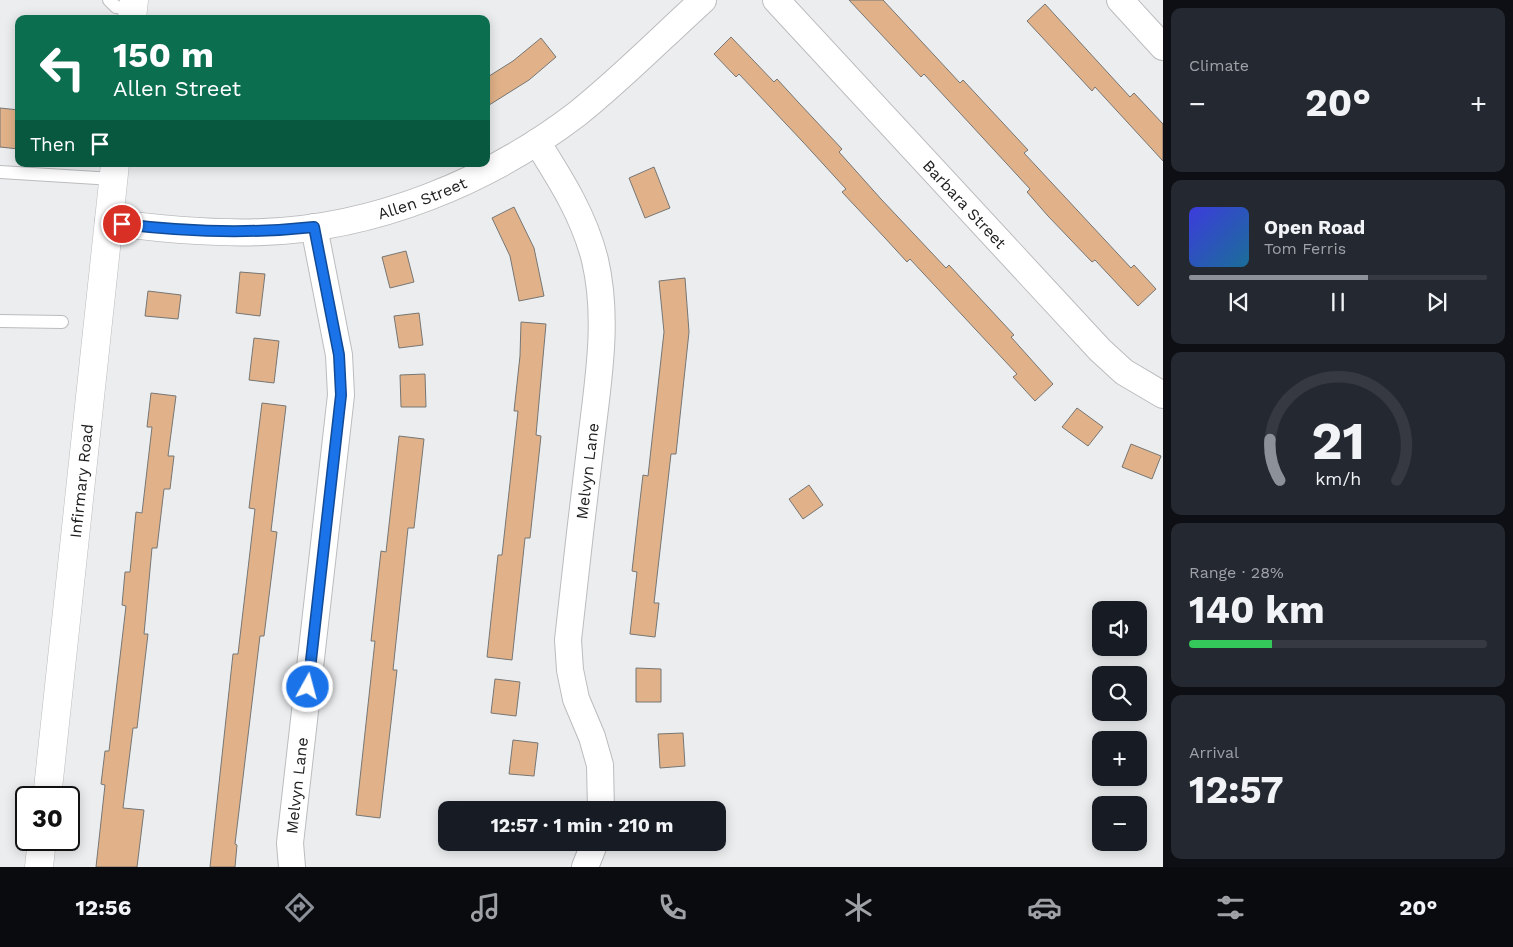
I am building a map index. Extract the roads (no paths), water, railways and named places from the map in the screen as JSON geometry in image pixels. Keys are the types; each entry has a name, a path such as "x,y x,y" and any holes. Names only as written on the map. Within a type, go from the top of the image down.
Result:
{"street":[{"name":"Allen Street","path":"108,222 215,233 264,232 314,227 362,217 409,204 464,182 537,142 577,114 703,0"},
{"name":"Barbara Street","path":"776,0 1100,350 1124,372 1163,395"},
{"path":"1120,0 1163,47"},
{"name":"Melvyn Lane","path":"537,142 568,191 579,213 594,260 602,309 600,358 568,640 570,670 576,700 592,737 600,765 601,801"},
{"name":"Infirmary Road","path":"48,786 114,172"},
{"name":"Melvyn Lane","path":"292,867 291,833 341,395 339,355 314,227"},
{"path":"39,867 41,851"},
{"path":"585,867 591,851"}],"lane":[{"path":"0,172 114,172"},
{"path":"0,321 62,322"}]}
